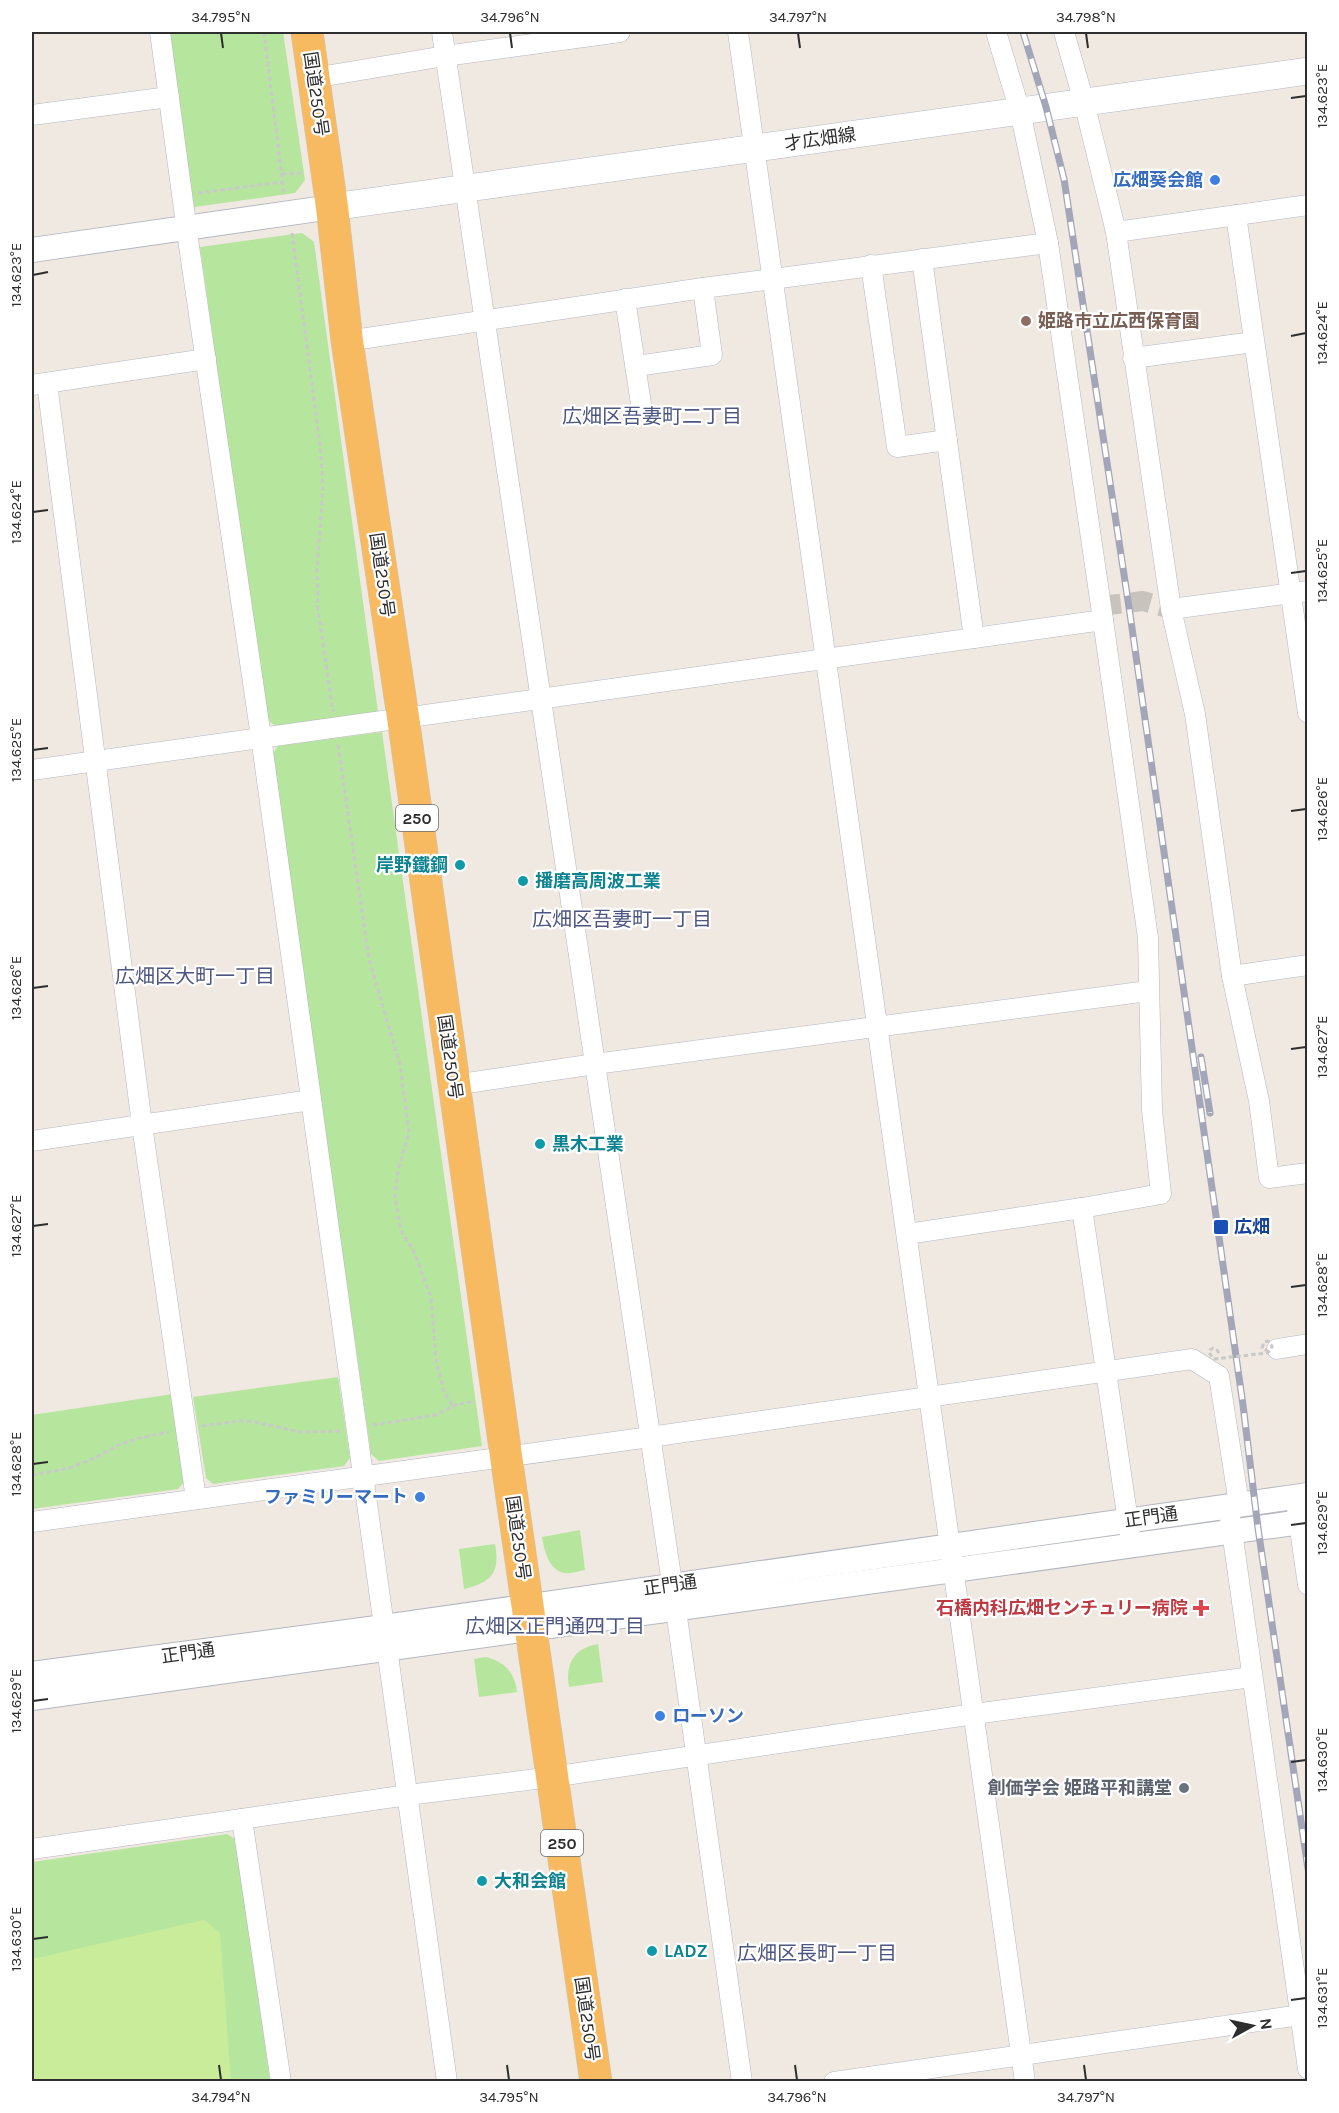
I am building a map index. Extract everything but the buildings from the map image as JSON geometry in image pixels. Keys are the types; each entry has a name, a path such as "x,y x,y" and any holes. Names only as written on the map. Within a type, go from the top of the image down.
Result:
{"highway":[{"name":"国道250号","path":"307,32 332,207 347,341 403,717 596,2082"}],"main road":[{"name":"才広畑線","path":"332,207 1308,71"}],"street":[{"path":"160,32 186,228 261,737 447,2082"},
{"path":"442,32 676,1610 742,2082"},
{"path":"313,78 445,56 620,32"},
{"path":"738,32 1025,2082"},
{"path":"907,1234 1082,1209 1161,1194 1152,1110 1148,938 1103,620 1048,243 1020,111 996,32"},
{"path":"1064,32 1116,232 1171,609 1195,714 1232,975 1259,1101 1269,1178 1308,1173"},
{"path":"32,115 169,97"},
{"path":"1116,232 1308,205"},
{"path":"32,250 332,207"},
{"path":"1236,215 1254,342 1299,592 1308,713"},
{"path":"347,341 772,278 1048,243"},
{"path":"922,259 974,638"},
{"path":"871,266 897,447 947,440"},
{"path":"637,366 711,355 703,288"},
{"path":"625,299 641,404"},
{"path":"1133,358 1254,342"},
{"path":"196,1499 39,384 206,359"},
{"path":"1171,609 1299,592"},
{"path":"32,770 1103,620"},
{"path":"1232,975 1308,965"},
{"path":"454,1085 595,1064 1148,991"},
{"path":"32,1141 311,1100"},
{"path":"1082,1209 1131,1546"},
{"path":"1272,1350 1308,1344"},
{"path":"32,1522 650,1437 1192,1359 1219,1376 1233,1505 1232,1532 1304,2015 1308,2069"},
{"path":"1301,1496 1308,1585"},
{"name":"正門通","path":"530,1618 672,1585 1301,1496"},
{"name":"正門通","path":"32,1698 386,1638 530,1618 676,1610 1303,1522"},
{"name":"正門通","path":"32,1674 386,1638"},
{"path":"32,1849 408,1795 552,1777 974,1714 1252,1677"},
{"path":"242,1819 281,2082"},
{"path":"834,2082 1304,2015"}],"path":[{"path":"264,32 285,199"},
{"path":"282,174 304,172 309,166"},
{"path":"182,196 283,182"},
{"path":"291,232 320,445 323,485 317,571 318,610 369,959 400,1065 409,1133 398,1170 395,1196 401,1231 413,1250 431,1297 436,1360 444,1392 453,1406"},
{"path":"1218,1353 1213,1348 1209,1353 1214,1359 1267,1353 1271,1350 1272,1346 1268,1341 1262,1344 1262,1347 1272,1350"},
{"path":"32,1475 70,1468 118,1445 140,1438 186,1429 240,1421 300,1432 357,1430 372,1425 436,1414 453,1406 482,1399"}],"green space":[{"path":"170,32 283,32 305,180 295,193 194,207"},
{"path":"302,233 314,242 378,712 276,726 267,720 200,247"},
{"path":"382,732 482,1446 379,1461 371,1454 272,755 278,746"},
{"path":"338,1377 350,1458 344,1466 213,1484 206,1478 193,1397"},
{"path":"173,1394 185,1481 178,1489 32,1509 32,1415"},
{"path":"580,1530 585,1570 570,1573 560,1571 548,1559 542,1537"},
{"path":"495,1544 496,1562 492,1575 481,1583 464,1589 459,1549"},
{"path":"598,1644 603,1682 569,1687 568,1671 573,1658 583,1649"},
{"path":"486,1657 499,1662 508,1669 514,1679 517,1692 479,1697 474,1659"},
{"path":"227,1834 237,1840 270,2081 32,2081 32,1862"},
{"path":"204,1920 220,1933 231,2081 32,2081 32,1959"}],"tunnel":[{"path":"1101,606 1143,601 1171,609"}],"railway":[{"path":"1023,32 1046,107 1064,179 1130,614 1308,1869"},
{"path":"1201,1057 1210,1113"}],"place":[{"name":"広畑葵会館","path":"1215,180"},
{"name":"姫路市立広西保育園","path":"1026,321"},
{"name":"岸野鐵鋼","path":"460,865"},
{"name":"播磨高周波工業","path":"523,881"},
{"name":"黒木工業","path":"540,1144"},
{"name":"広畑","path":"1221,1227"},
{"name":"ファミリーマート","path":"420,1497"},
{"name":"石橋内科広畑センチュリー病院","path":"1201,1608"},
{"name":"ローソン","path":"660,1716"},
{"name":"創価学会 姫路平和講堂","path":"1184,1788"},
{"name":"大和会館","path":"482,1881"},
{"name":"LADZ","path":"652,1951"}],"district":[{"name":"広畑区吾妻町二丁目","path":"652,416"},
{"name":"広畑区吾妻町一丁目","path":"622,919"},
{"name":"広畑区大町一丁目","path":"195,976"},
{"name":"広畑区正門通四丁目","path":"555,1626"},
{"name":"広畑区長町一丁目","path":"817,1953"}]}
